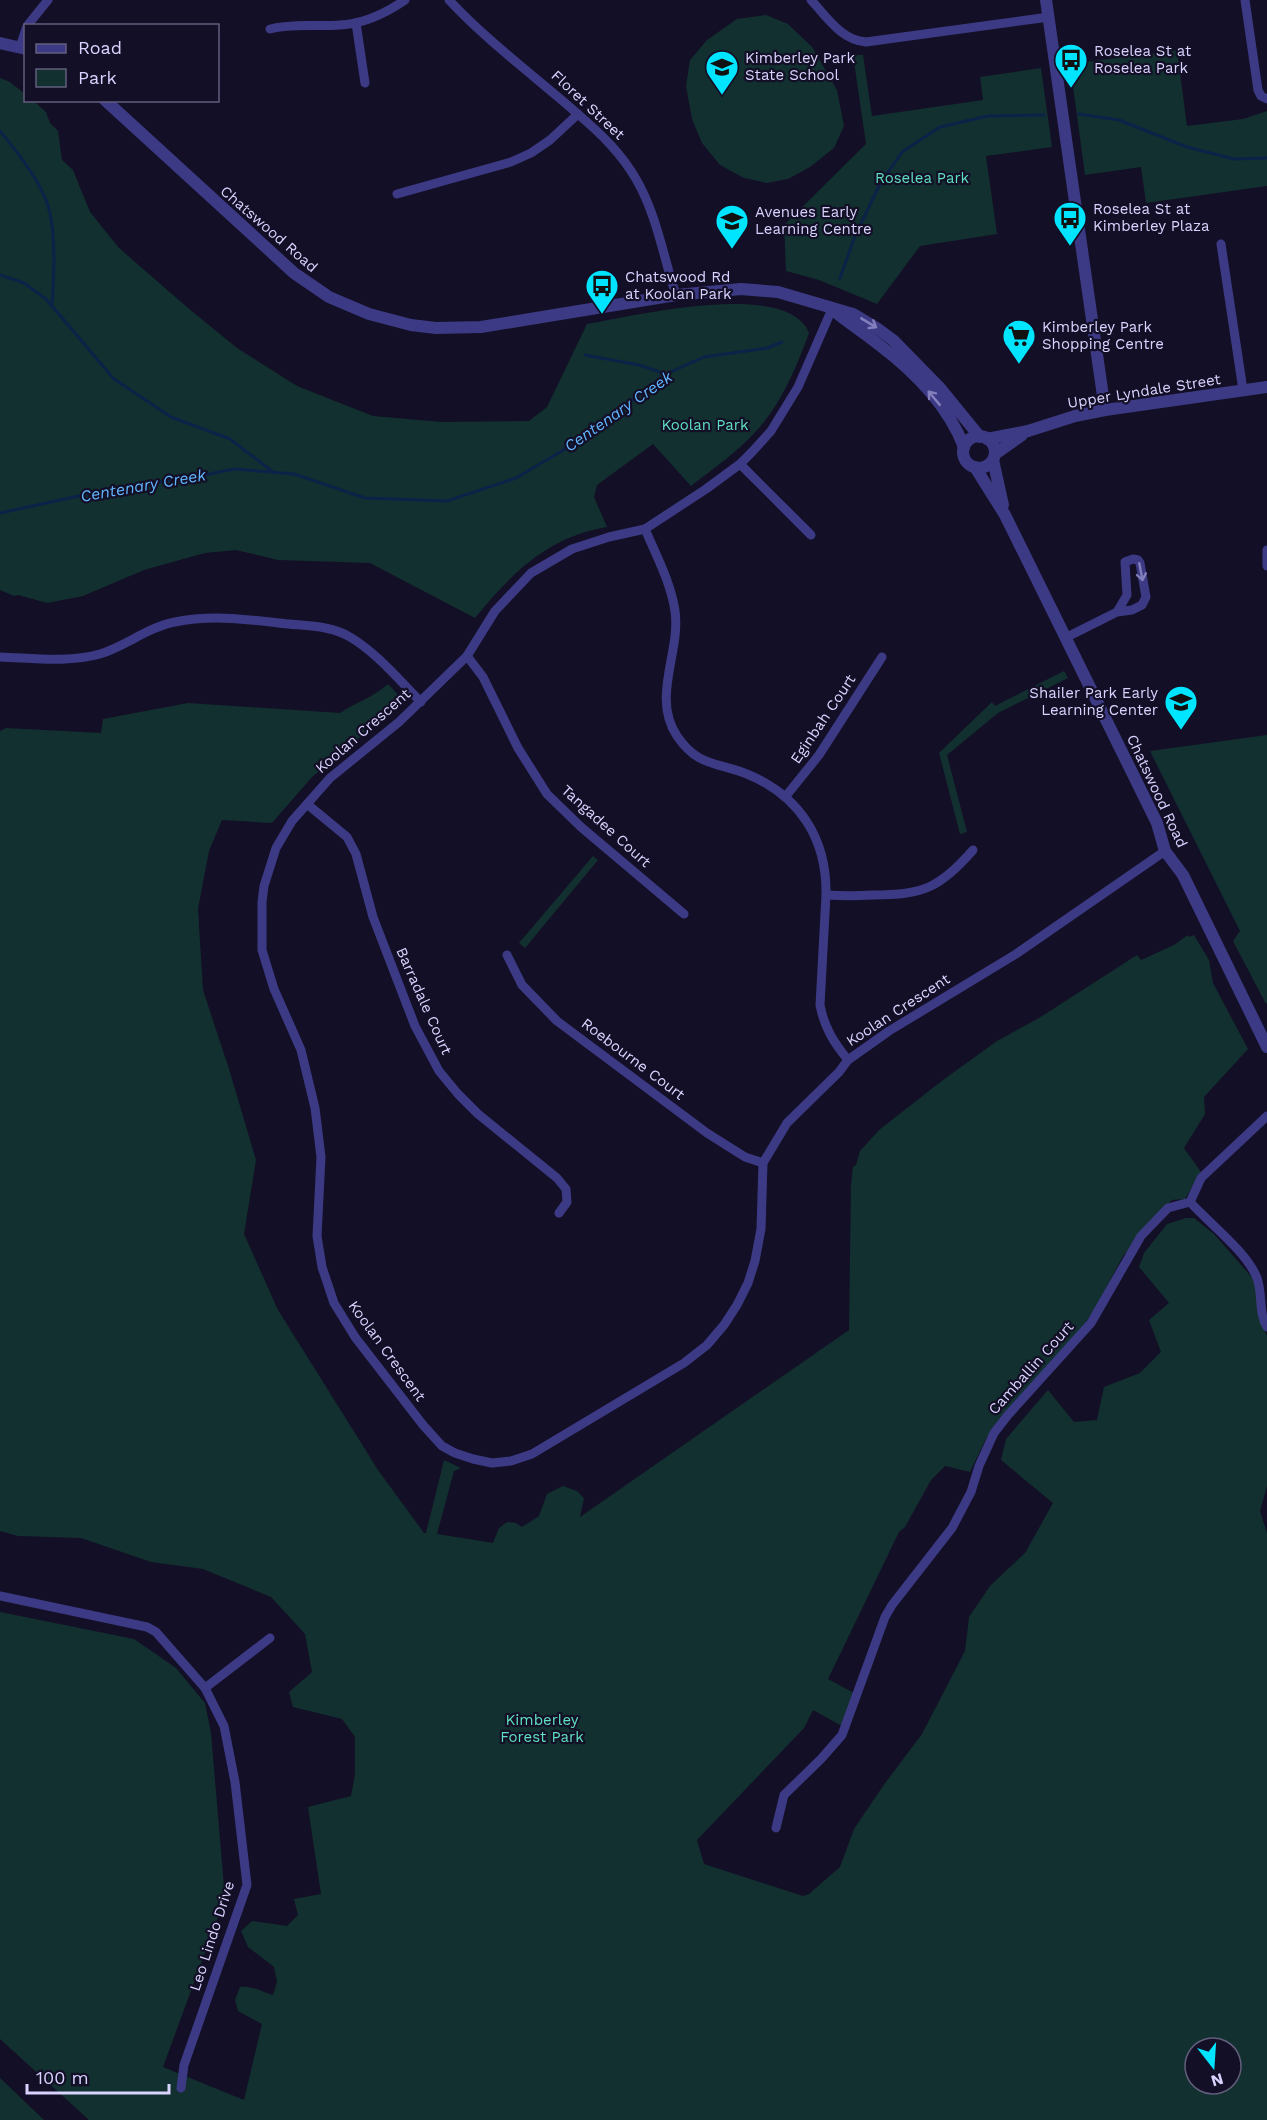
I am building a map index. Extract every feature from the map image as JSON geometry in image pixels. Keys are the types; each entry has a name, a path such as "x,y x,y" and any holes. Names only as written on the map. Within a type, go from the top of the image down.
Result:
{"street":[{"path":"28,24 48,0"},
{"path":"270,29 288,25 356,23 390,10 405,0"},
{"name":"Floret Street","path":"449,0 489,38 611,144 623,159 639,184 657,228 676,295"},
{"path":"811,0 844,35 866,42 1048,16"},
{"path":"1046,0 1105,410"},
{"path":"1245,0 1258,90 1261,96 1267,99"},
{"path":"356,23 365,83"},
{"path":"0,43 23,48"},
{"name":"Chatswood Road","path":"107,102 294,273 329,297 369,314 411,325 436,328 481,327 714,290 762,290 797,297 832,309 851,326 893,348 957,406 984,438"},
{"path":"397,194 521,158 550,140 578,114"},
{"path":"1221,244 1243,390"},
{"name":"Koolan Crescent","path":"832,309 798,387 781,416 771,431 740,464 645,529 572,549 531,573 495,611 467,656 421,702 373,744 330,777 285,830 269,867 262,902 262,950 274,989 301,1050 315,1108 321,1157 316,1236 322,1267 334,1303 349,1329 423,1425 442,1446 464,1456 492,1463 511,1461 532,1454 684,1363 707,1345 724,1325 748,1283 755,1261 761,1229 763,1163 787,1123 839,1072 848,1060 889,1030 1016,954 1165,850"},
{"name":"Chatswood Road","path":"893,348 937,401 956,428 964,447"},
{"name":"Upper Lyndale Street","path":"984,438 1028,431 1075,416 1105,410 1267,387"},
{"name":"Upper Lyndale Street","path":"994,457 1028,431"},
{"path":"984,438 993,445 994,457 985,467 975,467 966,462 964,447 970,439 984,438"},
{"name":"Chatswood Road","path":"994,457 1005,515"},
{"path":"740,464 811,535"},
{"name":"Chatswood Road","path":"975,467 1005,515 1157,823 1165,850 1183,875 1267,1047"},
{"path":"645,529 671,594 675,611 674,646 666,696 671,723 677,736 690,752 705,761 745,773 786,796 814,834 824,864 826,895 820,1005 830,1036 848,1060"},
{"path":"1267,550 1267,566"},
{"path":"1065,638 1117,612 1132,610 1145,601 1138,560 1132,559 1125,562 1127,596 1117,612"},
{"path":"0,657 62,659 100,654 148,631 173,622 199,618 228,618 324,628 348,636 368,650 421,702"},
{"name":"Tangadee Court","path":"467,656 483,677 518,748 547,794 581,827 684,914"},
{"name":"Eginbah Court","path":"786,796 819,755 882,657"},
{"name":"Barradale Court","path":"307,804 347,837 356,854 373,917 415,1026 439,1071 478,1114 557,1178 566,1189 567,1202 559,1213"},
{"path":"826,895 912,894 928,888 956,870 973,850"},
{"name":"Roebourne Court","path":"507,955 522,985 557,1021 707,1133 745,1157 763,1163"},
{"path":"1267,1116 1201,1178 1190,1202 1248,1261 1257,1276 1262,1293 1262,1312 1267,1327"},
{"name":"Camballin Court","path":"776,1828 784,1795 842,1735 885,1617 952,1528 971,1492 979,1466 994,1433 1091,1323 1141,1236 1168,1208 1190,1202"},
{"name":"Leo Lindo Drive","path":"0,1596 147,1627 156,1632 206,1688 224,1726 236,1782 247,1885 184,2065 181,2088"},
{"path":"206,1688 270,1638"}],"green space":[{"path":"766,15 788,24 812,47 837,90 844,126 834,148 810,167 788,179 767,183 744,178 720,165 702,143 692,119 686,86 690,60 707,40 737,19"},
{"path":"1177,50 1187,126 1243,119 1267,111 1267,186 1146,203 1141,167 1085,175 1070,64"},
{"name":"Roselea Park","path":"853,55 863,55 872,116 983,100 980,77 1041,68 1052,147 986,156 997,234 920,246 877,304 819,280 786,271 784,225 866,144"},
{"name":"Koolan Park","path":"0,78 10,82 24,93 24,102 35,102 46,112 50,123 58,131 62,160 73,170 90,212 119,248 237,348 297,386 373,416 442,422 529,421 547,407 587,324 671,309 741,304 772,307 795,317 809,333 794,371 775,407 759,428 735,452 691,486 653,444 597,485 594,497 607,527 566,539 532,560 502,587 475,618 370,563 278,560 236,550 205,553 144,570 83,596 47,603 18,595 14,596 0,590"},
{"path":"1064,671 1068,678 998,713 947,755 967,832 960,834 939,753 992,702 995,706"},
{"name":"Kimberley Forest Park","path":"388,684 401,698 400,704 312,777 272,823 222,820 209,851 198,909 203,990 256,1160 244,1234 278,1310 378,1470 424,1533 426,1533 444,1460 461,1468 454,1471 437,1534 493,1543 499,1528 507,1522 516,1523 522,1527 539,1516 547,1494 563,1486 577,1491 584,1498 580,1517 849,1330 851,1184 853,1167 856,1165 860,1151 879,1130 997,1041 1039,1018 1137,955 1141,960 1174,945 1188,935 1189,937 1194,935 1209,960 1213,983 1248,1049 1204,1097 1205,1114 1184,1148 1201,1172 1185,1199 1172,1200 1123,1256 1095,1309 1073,1339 1012,1404 987,1437 970,1472 945,1466 931,1480 905,1527 899,1532 828,1679 854,1693 842,1726 813,1710 804,1728 697,1840 704,1864 803,1896 809,1894 840,1867 854,1829 922,1734 965,1651 969,1617 990,1586 1025,1553 1053,1503 1001,1460 1006,1439 1048,1390 1074,1422 1097,1420 1104,1387 1140,1373 1161,1352 1149,1320 1169,1303 1139,1267 1144,1253 1167,1224 1194,1218 1214,1234 1256,1282 1260,1319 1267,1336 1267,1486 1260,1511 1267,1533 1267,2120 89,2120 0,2039 0,1612 134,1639 176,1668 205,1703 211,1733 225,1898 163,2067 244,2100 262,2024 238,2011 235,2000 240,1987 252,1988 273,1995 277,1982 274,1967 248,1947 241,1931 252,1921 287,1926 298,1915 294,1899 321,1894 308,1807 351,1796 355,1774 355,1737 342,1719 293,1707 289,1692 312,1672 305,1634 271,1597 203,1569 151,1562 81,1538 18,1536 0,1531 0,731 6,728 101,733 103,719 188,703 340,713"},
{"path":"1267,735 1266,1004 1233,941 1240,931 1150,751"},
{"path":"593,856 598,860 525,948 519,943"},
{"path":"0,2078 44,2120 0,2120"}],"waterway":[{"name":"Centenary Creek","path":"1079,114 1119,120 1187,147 1234,159 1267,158"},
{"name":"Centenary Creek","path":"840,278 855,236 880,184 902,152 940,127 988,116 1044,115"},
{"path":"0,131 30,170 47,202 54,248 52,306"},
{"path":"0,275 24,283 46,299 114,379 171,417 230,439 273,472"},
{"name":"Centenary Creek","path":"0,513 116,488 234,469 294,474 365,498 447,501 516,478 582,439 666,374 704,357 767,348 782,342"},
{"path":"585,355 639,365 666,374"}],"place":[{"name":"Roselea St at Roselea Park","path":"1071,89"},
{"name":"Kimberley Park State School","path":"722,96"},
{"name":"Roselea St at Kimberley Plaza","path":"1070,247"},
{"name":"Avenues Early Learning Centre","path":"732,250"},
{"name":"Chatswood Rd at Koolan Park","path":"602,315"},
{"name":"Kimberley Park Shopping Centre","path":"1019,365"},
{"name":"Shailer Park Early Learning Center","path":"1181,731"}]}
